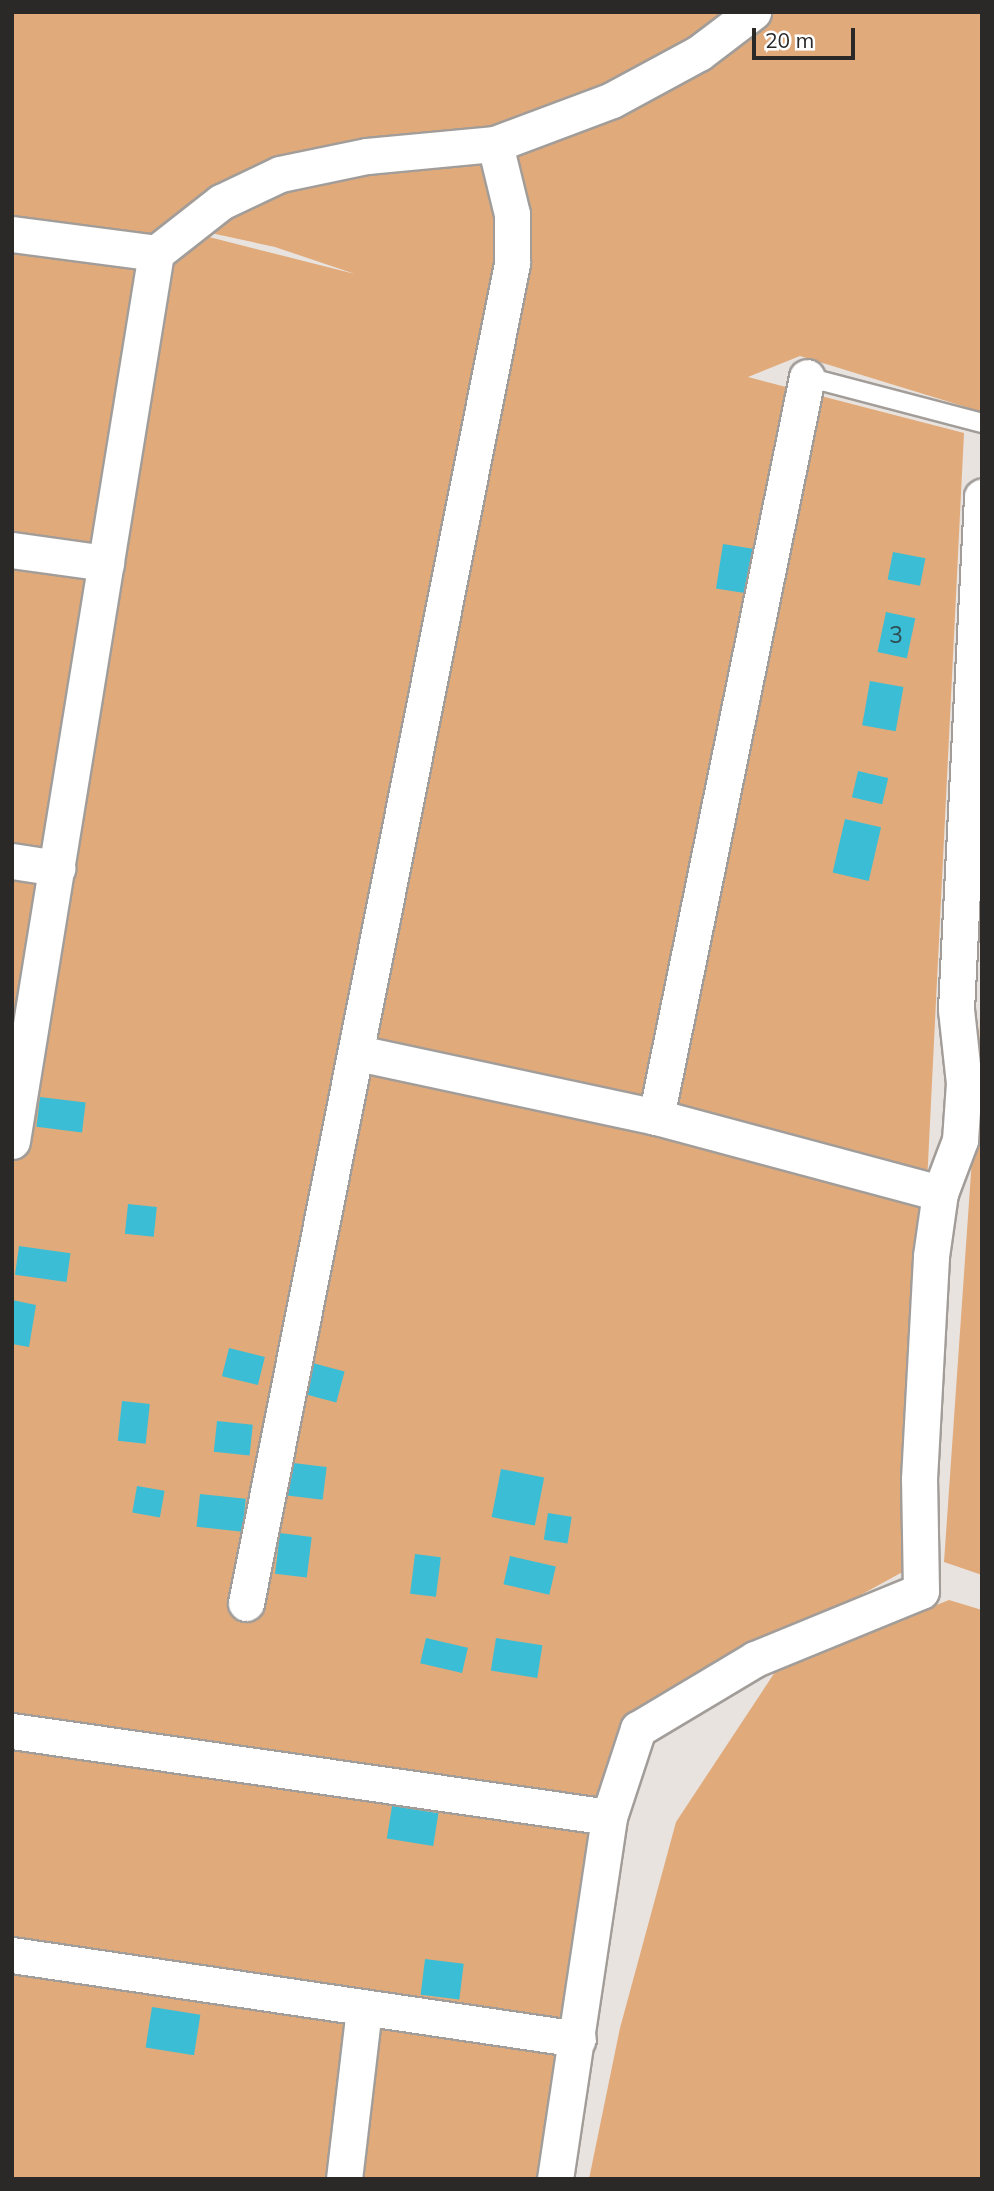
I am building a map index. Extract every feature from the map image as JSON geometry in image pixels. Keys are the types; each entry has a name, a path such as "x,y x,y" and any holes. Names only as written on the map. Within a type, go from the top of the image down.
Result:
{"street":[{"path":"12,1142 156,253 220,202 280,174 368,156 495,144 612,100 699,53 753,12"},
{"path":"246,1603 358,1052 512,263 512,214 495,144"},
{"path":"12,234 156,253"},
{"path":"656,1117 807,377"},
{"path":"555,2179 609,1817 638,1729 755,1659 921,1591 919,1479 931,1256 940,1193 960,1140 964,1083 956,1009 982,497"},
{"path":"12,550 106,564"},
{"path":"12,861 57,868"},
{"path":"358,1052 656,1117 940,1193"},
{"path":"12,1731 609,1817"},
{"path":"12,1955 578,2039"},
{"path":"344,2179 364,2008"}],"lane":[{"path":"807,377 982,423"}],"shaded area":[{"path":"12,12 982,12 982,412 800,356 748,377 964,433 908,1569 634,1719 560,2179 12,2179","holes":["183,227 275,247 355,274 205,236 136,247"]},
{"path":"982,931 982,1575 944,1562 979,1058"},
{"path":"949,1600 982,1610 982,2179 589,2179 620,2028 676,1822 777,1669"}],"building":[{"path":"723,544 755,549 748,593 716,588"},
{"path":"893,552 925,558 920,586 888,579"},
{"path":"886,612 915,618 907,658 877,652"},
{"path":"870,681 903,687 896,731 862,725"},
{"path":"858,771 888,778 882,804 852,797"},
{"path":"845,819 881,827 869,881 833,873"},
{"path":"40,1097 86,1103 82,1132 36,1127"},
{"path":"128,1204 157,1207 154,1237 125,1234"},
{"path":"19,1246 70,1253 66,1282 15,1275"},
{"path":"12,1300 36,1305 29,1347 12,1344"},
{"path":"229,1348 265,1357 258,1385 222,1376"},
{"path":"305,1361 345,1372 336,1403 297,1392"},
{"path":"122,1401 150,1404 146,1444 118,1441"},
{"path":"217,1421 253,1425 250,1456 214,1452"},
{"path":"285,1462 327,1467 323,1500 281,1495"},
{"path":"501,1469 544,1477 535,1525 492,1517"},
{"path":"137,1486 165,1491 160,1517 132,1513"},
{"path":"200,1494 246,1499 242,1532 197,1527"},
{"path":"548,1513 572,1517 567,1543 544,1540"},
{"path":"280,1533 312,1537 307,1578 275,1574"},
{"path":"415,1554 441,1557 436,1597 410,1594"},
{"path":"510,1556 556,1567 549,1595 503,1584"},
{"path":"426,1638 468,1648 462,1673 420,1663"},
{"path":"496,1638 542,1645 537,1678 491,1671"},
{"path":"392,1806 438,1813 433,1846 387,1839"},
{"path":"425,1959 464,1964 459,1999 421,1995"},
{"path":"152,2007 200,2015 194,2055 146,2047"}]}
